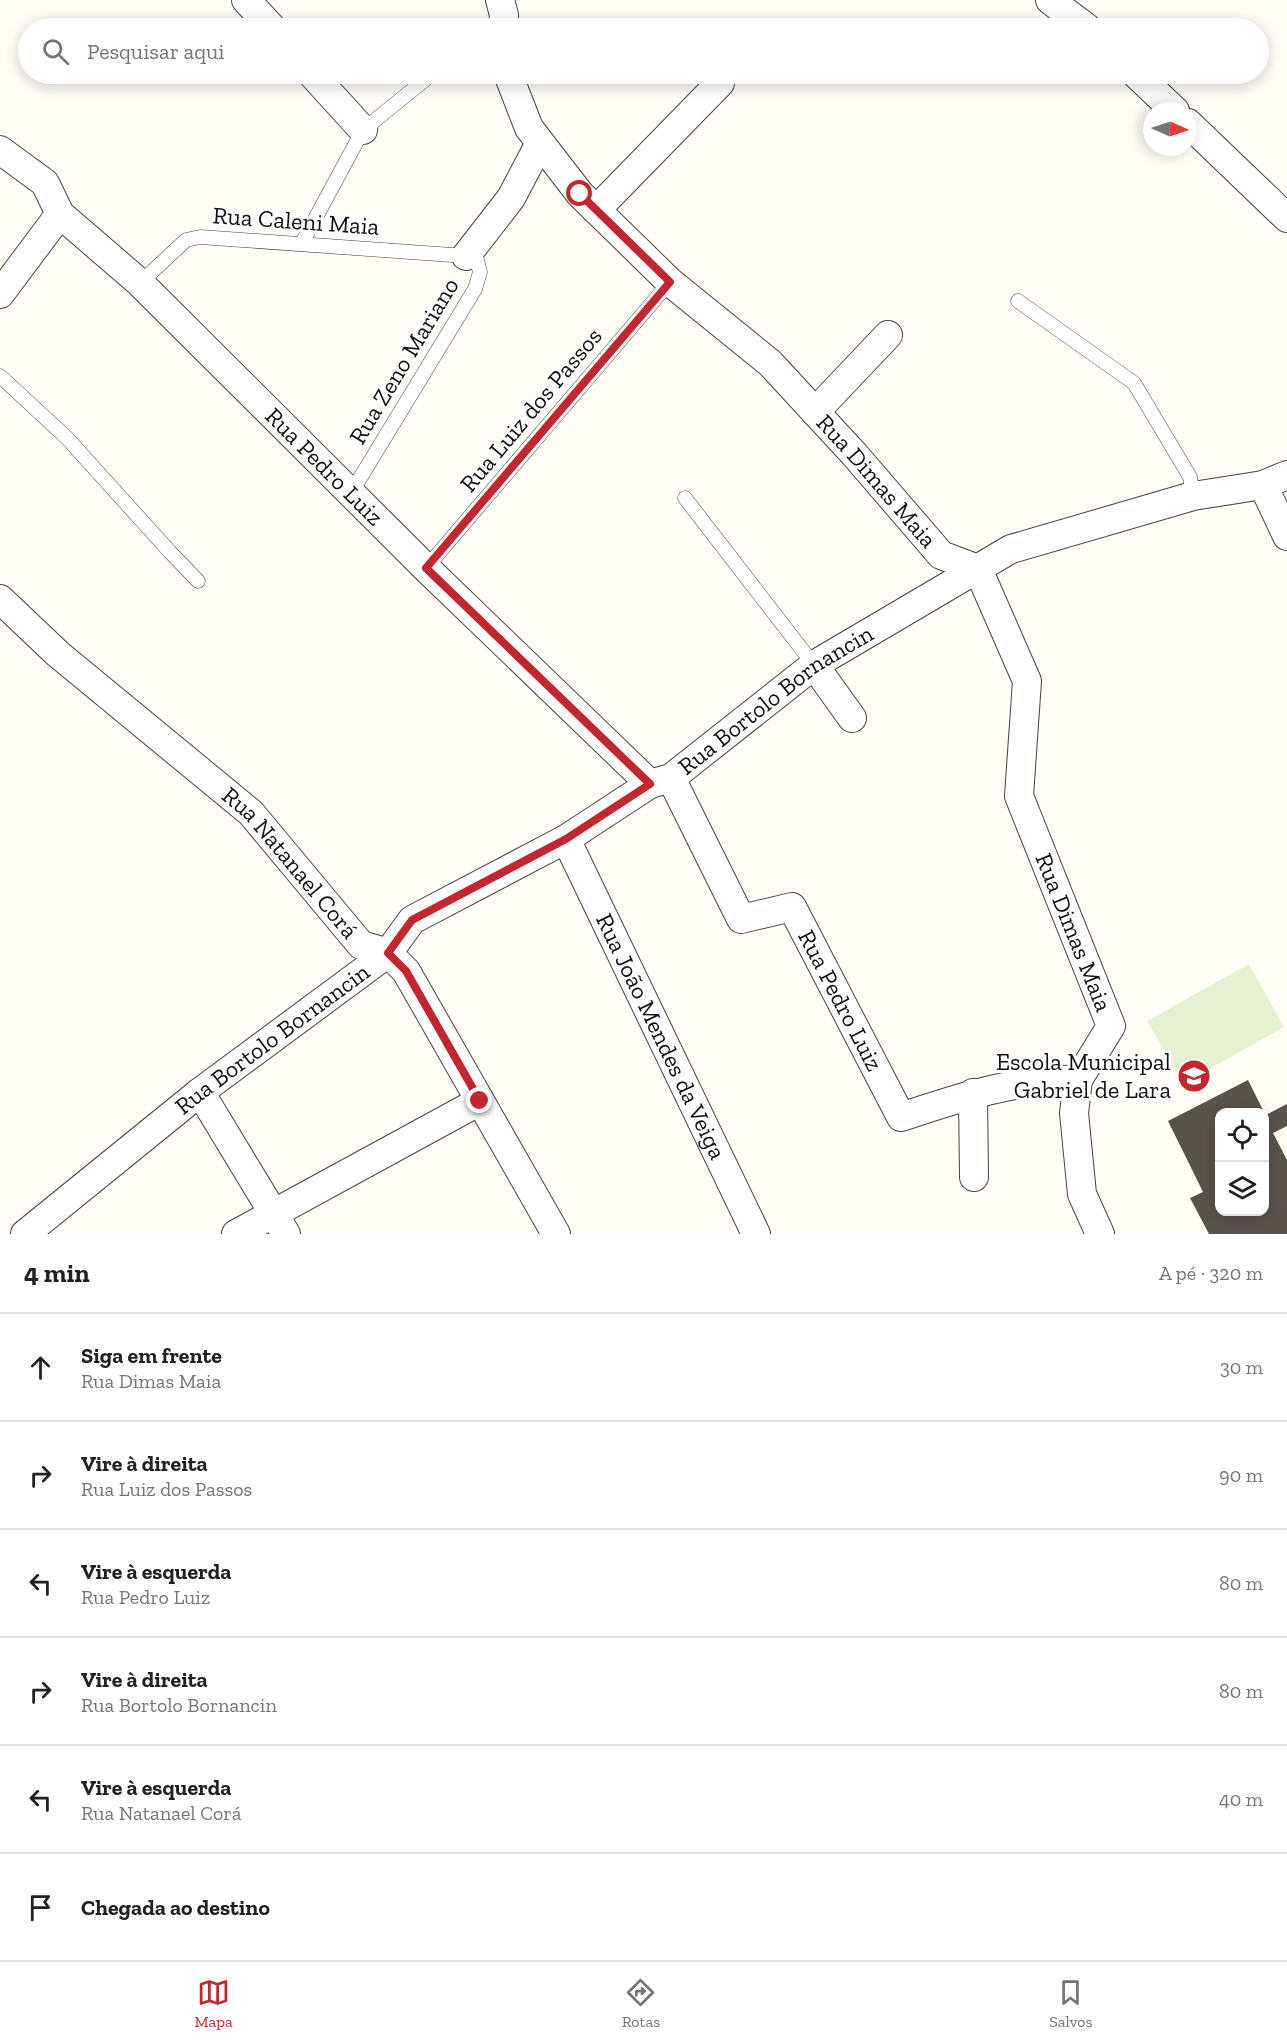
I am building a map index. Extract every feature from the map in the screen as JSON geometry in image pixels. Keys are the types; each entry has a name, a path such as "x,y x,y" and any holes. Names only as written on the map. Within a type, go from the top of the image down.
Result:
{"street":[{"path":"246,0 263,18"},
{"path":"1050,0 1074,18"},
{"path":"321,84 363,130"},
{"name":"Rua Dimas Maia","path":"512,84 529,128 580,194 670,282 770,363 941,555 978,568 1027,681 1019,796 1110,1026 1078,1080 1074,1113 1082,1194 1100,1234"},
{"path":"596,210 719,84"},
{"path":"1147,84 1166,102"},
{"path":"1197,132 1287,218"},
{"path":"466,256 511,198 540,143"},
{"name":"Rua Pedro Luiz","path":"0,150 45,183 60,214 140,283 426,568 661,781 741,919 792,907 901,1117 973,1093 1051,1079 1078,1080"},
{"path":"0,294 60,214"},
{"path":"815,412 888,335"},
{"path":"1275,480 1287,536"},
{"name":"Rua Bortolo Bornancin","path":"25,1234 200,1092 388,953 412,920 566,839 661,781 814,665 1011,549 1194,496 1275,480"},
{"name":"Rua Natanael Corá","path":"0,600 58,654 251,813 361,945 388,953 406,971 556,1234"},
{"path":"814,665 852,718"},
{"name":"Rua João Mendes da Veiga","path":"566,839 756,1234"},
{"path":"200,1092 280,1224"},
{"path":"973,1093 974,1177"},
{"path":"236,1234 280,1224 480,1101"}],"lane":[{"path":"302,243 363,130 420,84"},
{"name":"Rua Caleni Maia","path":"140,283 186,240 200,237 466,256"},
{"name":"Rua Zeno Mariano","path":"351,493 475,289 480,268 477,260 466,256"},
{"name":"Rua Luiz dos Passos","path":"426,568 670,282"},
{"path":"1018,301 1134,383 1190,477 1194,496"},
{"path":"0,376 67,438 198,581"},
{"path":"685,498 814,665"}],"green space":[{"path":"1249,964 1284,1027 1183,1084 1147,1021"}],"building":[{"path":"1248,1080 1262,1108 1215,1108 1215,1216 1269,1216 1269,1113 1287,1104 1287,1126 1273,1133 1287,1160 1287,1234 1209,1234 1190,1198 1203,1192 1168,1121"}],"place":[{"name":"Escola Municipal Gabriel de Lara","path":"1194,1076"}],"route":[{"path":"480,1101 406,971 388,953 412,920 566,839 650,784 426,568 670,282 580,194"}]}
